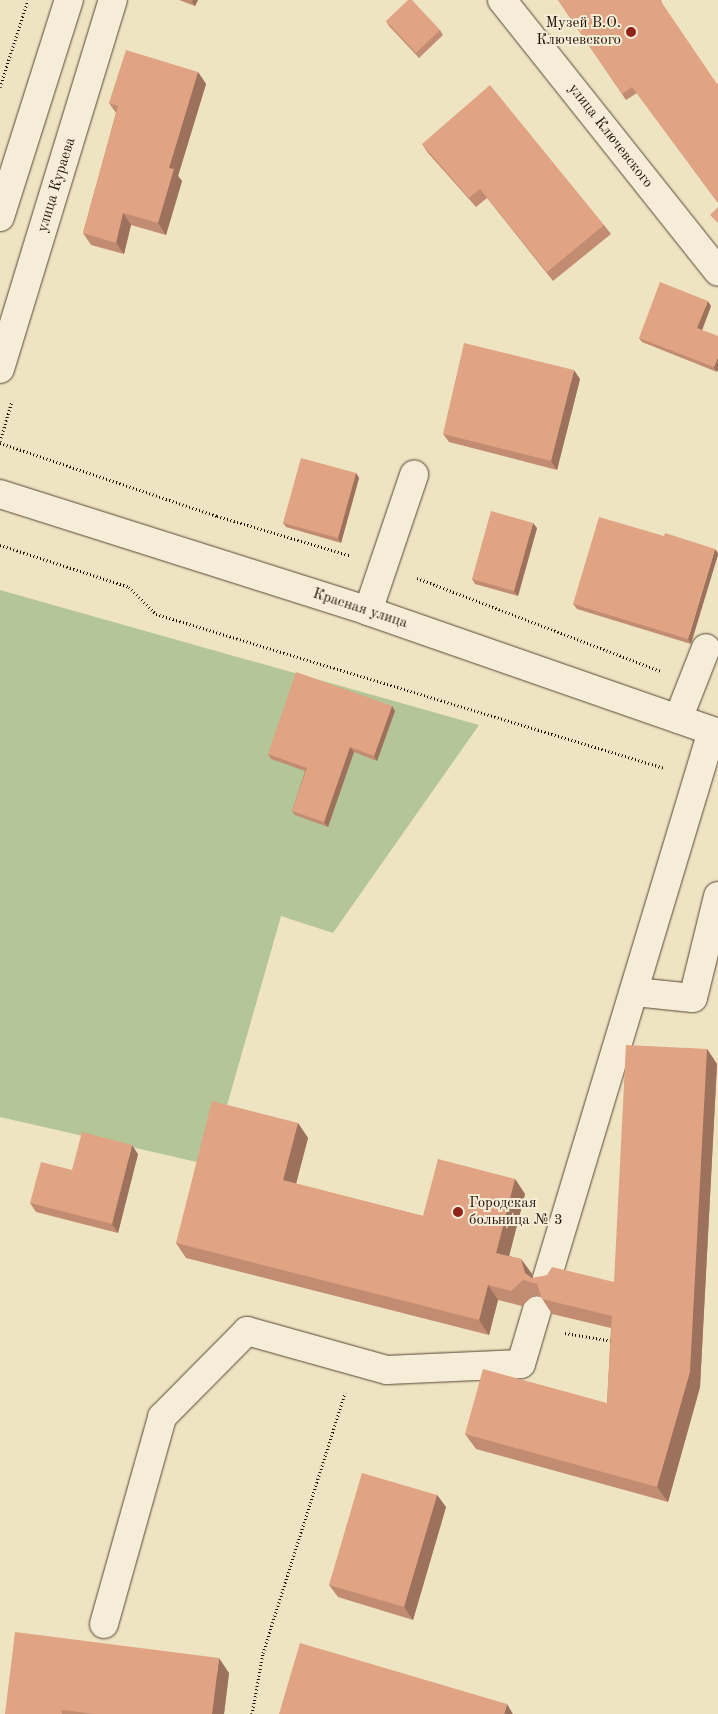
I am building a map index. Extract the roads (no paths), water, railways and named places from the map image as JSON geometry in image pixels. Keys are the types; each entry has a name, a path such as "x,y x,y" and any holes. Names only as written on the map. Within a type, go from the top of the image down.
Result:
{"street":[{"path":"0,216 69,0"},
{"name":"улица Кураева","path":"0,369 113,0"},
{"name":"улица Ключевского","path":"502,0 718,272"},
{"path":"368,611 414,475"},
{"name":"Красная улица","path":"0,494 368,611 715,732"},
{"path":"678,719 706,648"},
{"path":"547,1278 715,732"},
{"path":"635,992 693,998 718,896"},
{"path":"104,1624 162,1417 247,1331 387,1370 521,1364 535,1319"}],"place":[{"name":"Музей В.О. Ключевского","path":"631,32"},
{"name":"Городская больница № 3","path":"458,1212"}]}
